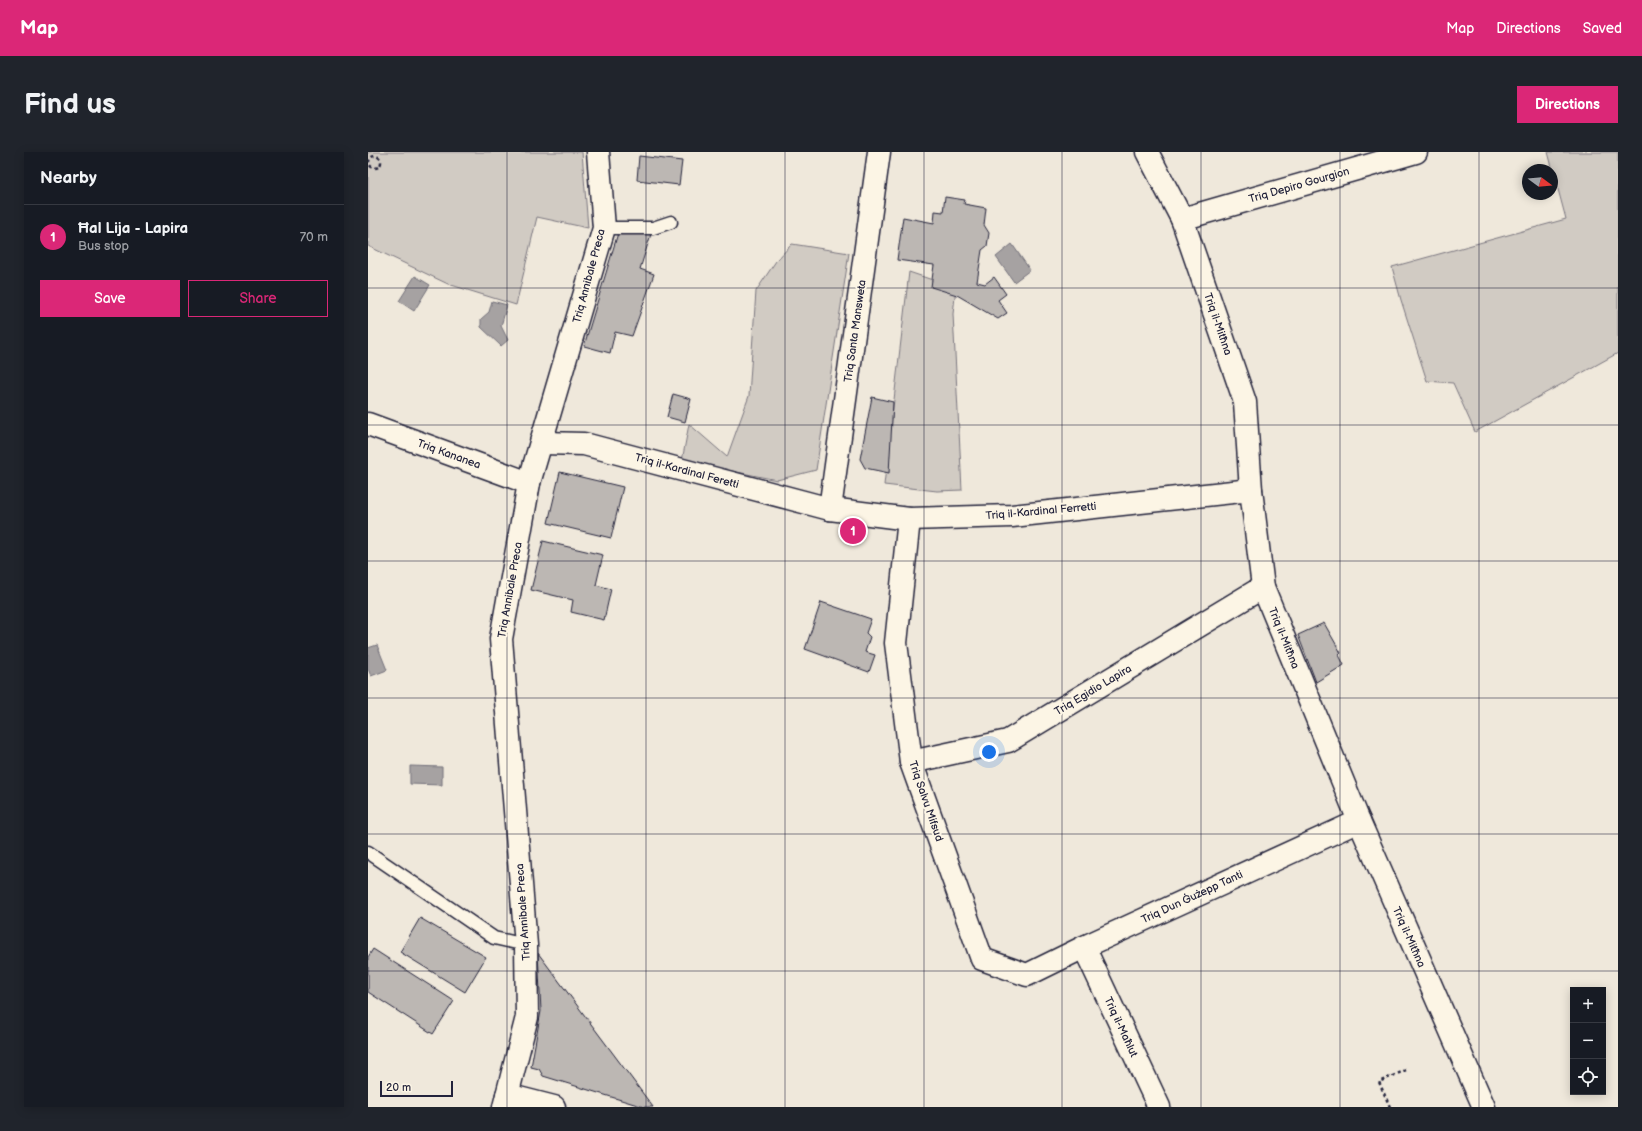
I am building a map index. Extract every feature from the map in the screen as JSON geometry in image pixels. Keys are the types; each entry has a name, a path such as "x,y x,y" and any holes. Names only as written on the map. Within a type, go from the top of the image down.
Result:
{"street":[{"name":"Triq Annibale Preca","path":"506,1101 527,1017 526,945 501,639 529,483 604,228 598,152"},
{"name":"Triq Santa Mansweta","path":"830,509 879,152"},
{"name":"Triq il-Mitħna","path":"1148,152 1182,219 1245,402 1252,490 1263,587 1358,820 1484,1107"},
{"name":"Triq Depiro Gourgion","path":"1182,219 1416,152"},
{"name":"Triq Kananea","path":"368,424 529,483"},
{"name":"Triq il-Kardinal Feretti","path":"542,443 584,444 830,509"},
{"name":"Triq il-Kardinal Ferretti","path":"830,509 909,519 1012,516 1252,490"},
{"name":"Triq Salvu Mifsud","path":"909,519 896,643 911,762 982,959 1027,975"},
{"name":"Triq Egidio Lapira","path":"911,762 1008,741 1263,587"},
{"name":"Triq Dun Ġużepp Tanti","path":"1027,975 1358,820"},
{"name":"Triq il-Maħlut","path":"1084,947 1159,1107"},
{"path":"506,1101 554,1107"}],"lane":[{"path":"604,228 653,228 670,222"},
{"path":"368,852 494,938 526,945"}],"path":[{"path":"378,157 372,157 369,160 370,167 378,168 382,164 381,159 378,157 379,152"},
{"path":"1390,1107 1379,1082 1406,1070"}],"shaded area":[{"path":"368,152 582,152 588,228 537,217 516,305 448,284 368,246"},
{"path":"1548,152 1618,152 1618,353 1475,432 1453,383 1427,381 1392,267 1566,219 1558,189 1558,164 1551,164"},
{"path":"792,244 849,253 816,470 777,480 682,461 689,424 727,457 749,396 756,291 776,261"},
{"path":"1012,244 1030,270 1014,282 996,257"},
{"path":"909,272 956,288 953,314 962,490 937,491 884,485"},
{"path":"415,276 430,285 414,311 399,301"},
{"path":"492,301 507,305 501,326 508,340 501,346 481,327 481,319 489,312"},
{"path":"377,645 387,670 371,676 368,669 368,648"},
{"path":"410,766 442,767 442,785 410,784"}],"building":[{"path":"639,156 682,161 679,185 637,180"},
{"path":"945,197 965,200 964,204 986,208 984,225 989,233 987,246 982,250 977,282 985,284 994,277 1006,294 998,300 1007,313 998,319 957,295 931,287 934,265 897,260 903,217 934,223 935,211 943,212"},
{"path":"618,233 651,234 640,269 654,274 632,336 615,332 610,353 584,346"},
{"path":"673,394 691,399 685,422 667,417"},
{"path":"872,397 893,402 889,473 865,468 860,459"},
{"path":"560,472 623,487 611,538 548,523"},
{"path":"543,541 603,555 596,585 611,589 604,620 571,612 573,600 531,590"},
{"path":"821,602 871,619 866,633 870,637 865,652 875,655 869,672 805,649"},
{"path":"1324,623 1341,653 1339,655 1344,665 1316,682 1298,635"},
{"path":"420,918 486,957 465,992 400,952"},
{"path":"373,949 454,1001 433,1034 368,992 368,957"},
{"path":"538,953 653,1107 644,1107 543,1076 539,1069 531,1067 541,1011"}],"place":[{"name":"Ħal Lija - Lapira","path":"853,531"}]}
